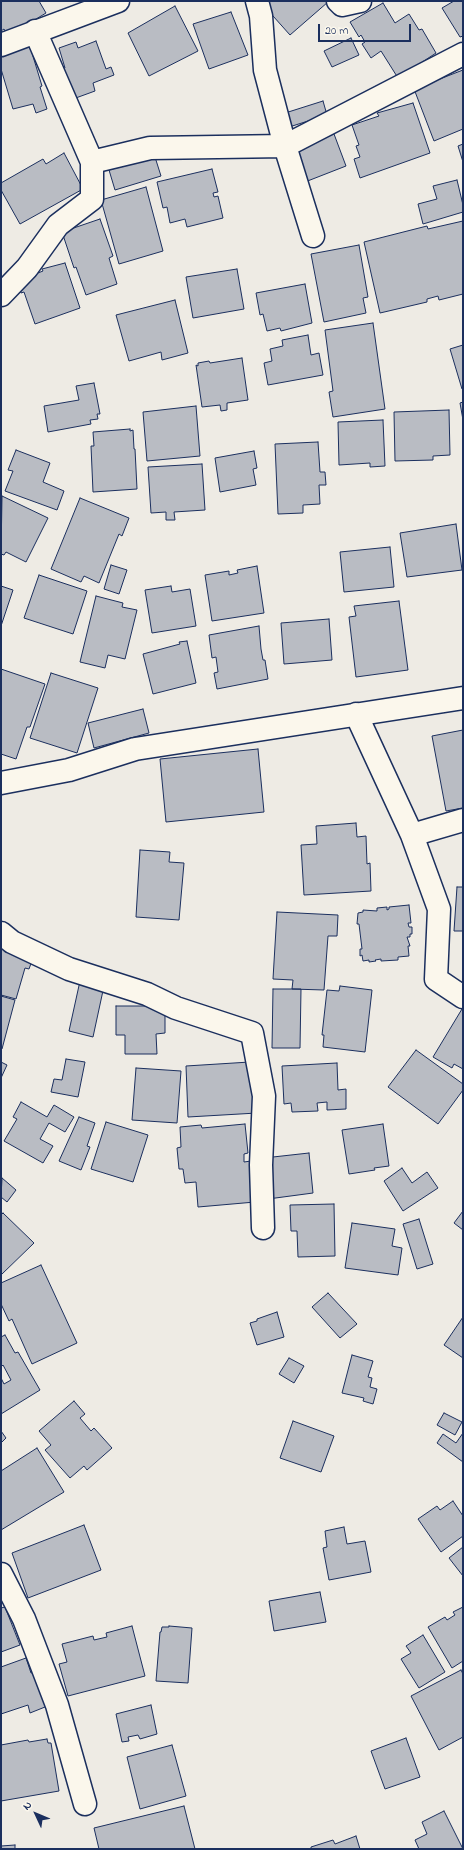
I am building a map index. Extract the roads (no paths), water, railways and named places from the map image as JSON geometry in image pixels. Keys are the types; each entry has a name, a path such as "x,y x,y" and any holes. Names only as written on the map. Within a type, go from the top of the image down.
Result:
{"street":[{"path":"1,45 118,1"},
{"path":"257,1 261,16 265,70 285,146 313,236"},
{"path":"338,1 342,5 360,1"},
{"path":"1,295 27,268 58,225 92,199 92,162 35,31"},
{"path":"92,162 150,148 285,146 463,54"},
{"path":"1,783 69,770 135,749 463,698"},
{"path":"356,714 412,835 439,909 436,979 463,997"},
{"path":"412,835 463,820"},
{"path":"1,933 12,942 69,969 147,994 176,1008 252,1033 264,1096 261,1165 263,1228"},
{"path":"1,1574 24,1619 57,1706 85,1804"}]}
